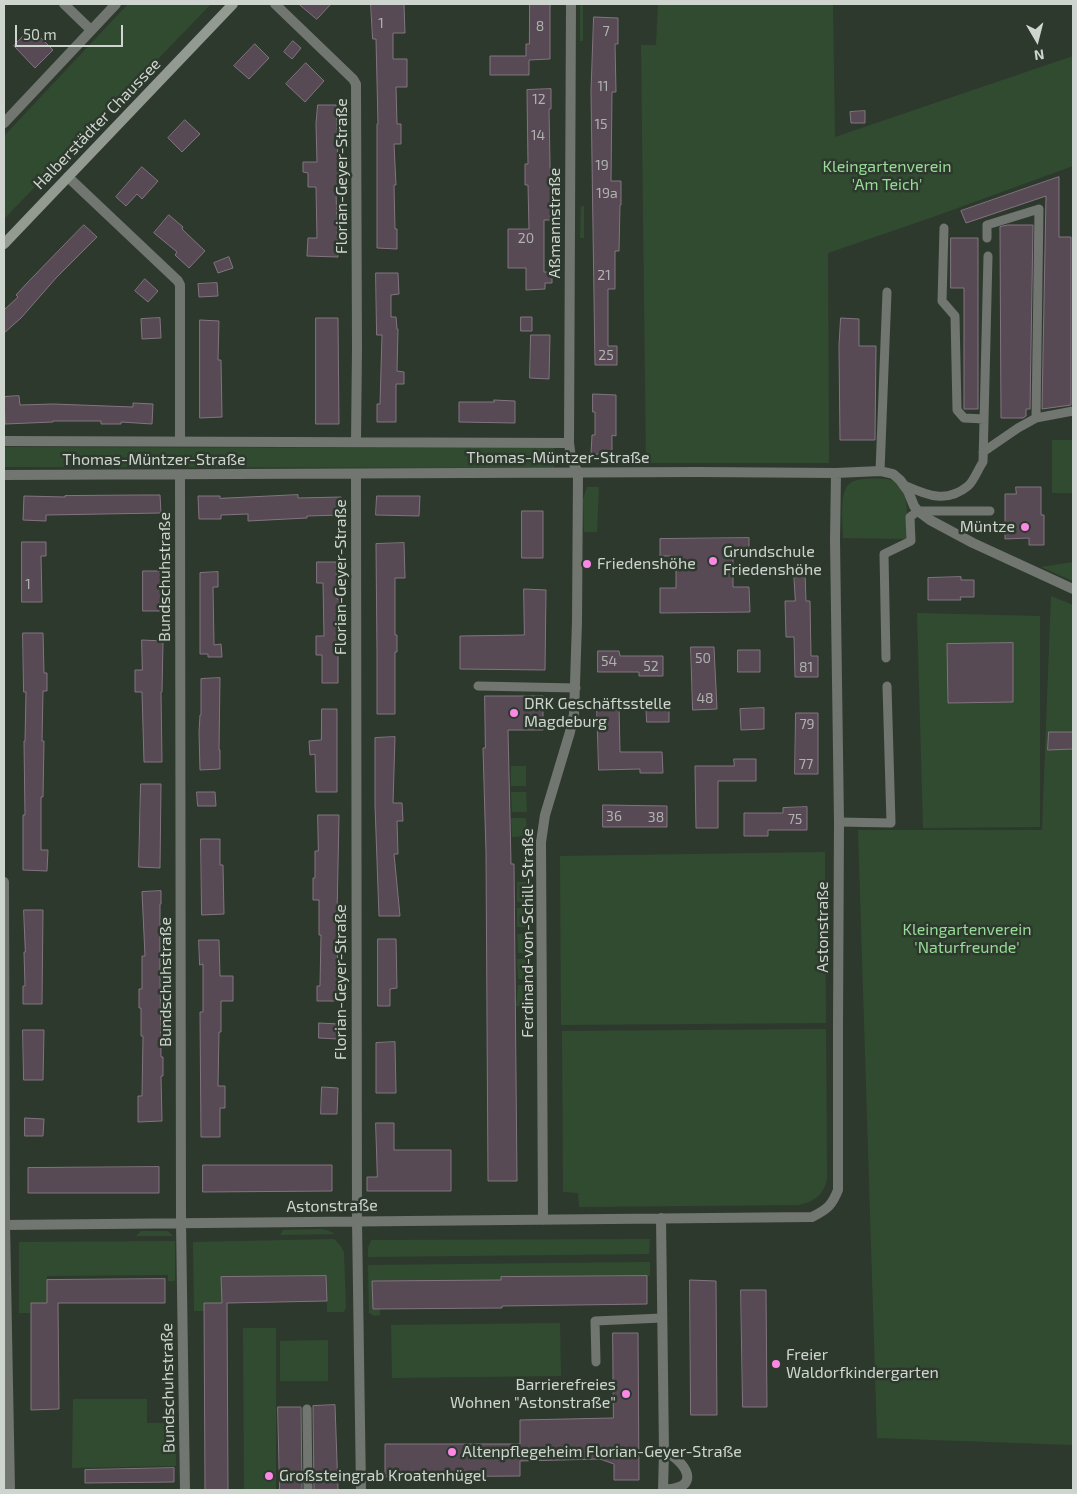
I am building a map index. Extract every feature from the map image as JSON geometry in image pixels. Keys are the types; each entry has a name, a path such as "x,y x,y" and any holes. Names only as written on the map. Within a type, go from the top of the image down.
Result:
{"main road":[{"name":"Halberstädter Chaussee","path":"4,244 233,4"}],"street":[{"path":"64,4 91,30"},
{"path":"4,123 116,4"},
{"name":"Florian-Geyer-Straße","path":"275,4 356,84 356,442"},
{"name":"Aßmannstraße","path":"569,443 571,4"},
{"path":"68,176 178,280 180,285 180,441"},
{"name":"Thomas-Müntzer-Straße","path":"4,441 569,443"},
{"name":"Ferdinand-von-Schill-Straße","path":"544,1220 541,842 545,814 570,732 574,714 576,688 578,473 571,458 569,443"},
{"path":"880,471 893,474 904,485 918,511 951,532 1073,589"},
{"name":"Thomas-Müntzer-Straße","path":"4,475 836,473 880,471"},
{"name":"Astonstraße","path":"4,1225 812,1217 825,1211 833,1203 838,1190 839,822 835,549 836,473"},
{"name":"Florian-Geyer-Straße","path":"356,474 357,1221 361,1490"},
{"name":"Bundschuhstraße","path":"180,475 181,1223 185,1490"},
{"path":"4,882 4,1225 8,1490"},
{"path":"661,1218 663,1490 681,1486 686,1483 687,1477 679,1461 669,1453 664,1452"}],"lane":[{"path":"987,238 987,225 1039,209 1036,418"},
{"path":"944,228 942,301 955,316 957,410 964,418 984,419"},
{"path":"904,485 928,496 950,496 969,485 983,462 988,256"},
{"path":"880,471 887,292"},
{"path":"983,452 1036,418 1073,411"},
{"path":"886,658 884,554 911,541 910,517 918,511 990,511"},
{"path":"478,686 576,688"},
{"path":"839,822 891,823 887,686"},
{"path":"596,1362 595,1321 662,1318"},
{"path":"307,1409 308,1490"}],"green space":[{"path":"128,4 211,4 4,219 4,136"},
{"path":"580,4 583,4 583,41 580,41"},
{"name":"Kleingartenverein 'Am Teich'","path":"658,4 833,4 835,137 1073,56 1073,166 828,253 829,463 646,463 641,45 656,45"},
{"path":"581,206 584,206 584,238 580,238"},
{"path":"1052,440 1073,440 1073,493 1052,493"},
{"path":"4,447 554,448 554,468 4,467"},
{"path":"863,479 888,479 900,486 904,492 907,508 906,539 843,538 842,503 845,490 851,483"},
{"path":"587,487 599,487 597,532 584,532 583,499"},
{"path":"1073,562 1073,581 1041,567"},
{"name":"Kleingartenverein 'Naturfreunde'","path":"1051,596 1073,605 1073,1445 877,1438 858,830 1042,830"},
{"path":"917,613 1040,616 1040,827 923,828"},
{"path":"511,766 526,766 526,786 511,786"},
{"path":"511,792 526,792 527,812 512,812"},
{"path":"511,818 526,818 527,836 512,837"},
{"path":"825,852 826,1023 561,1025 560,856"},
{"path":"517,882 527,882 528,901 517,902"},
{"path":"517,908 527,908 528,927 517,927"},
{"path":"517,934 528,934 528,953 518,953"},
{"path":"517,959 528,959 528,979 518,979"},
{"path":"518,985 528,985 528,1000 521,1006 516,1006"},
{"path":"826,1029 827,1177 822,1192 810,1202 799,1205 579,1207 578,1193 563,1192 562,1031"},
{"path":"319,1229 335,1234 280,1235 283,1230"},
{"path":"141,1231 168,1231 173,1236 136,1236"},
{"path":"334,1239 344,1252 346,1307 344,1312 327,1312 326,1276 222,1277 222,1303 204,1303 204,1311 194,1311 193,1242"},
{"path":"650,1239 649,1254 368,1257 368,1248 371,1240"},
{"path":"175,1241 175,1281 168,1281 168,1275 47,1276 47,1303 30,1304 30,1313 19,1313 19,1242"},
{"path":"650,1262 650,1276 502,1277 501,1280 373,1281 373,1309 380,1309 380,1315 375,1316 369,1313 368,1265"},
{"path":"560,1323 561,1376 392,1378 391,1325"},
{"path":"243,1328 276,1328 276,1490 244,1490"},
{"path":"328,1340 328,1381 280,1381 280,1341"},
{"path":"73,1399 147,1399 147,1423 175,1423 176,1466 72,1468"}],"building":[{"path":"299,4 331,4 317,19"},
{"path":"371,4 404,4 405,33 393,33 393,59 407,59 407,87 396,87 397,124 401,124 401,144 394,144 397,249 377,248 378,124 376,39 373,39"},
{"path":"530,4 550,4 550,59 529,60 529,75 490,75 490,56 526,56 526,44 529,44"},
{"path":"594,17 618,18 618,44 615,44 616,92 612,92 611,181 621,181 621,205 619,251 615,251 615,289 608,289 608,346 617,346 617,365 595,365 591,92"},
{"path":"31,28 53,50 35,68 14,46"},
{"path":"293,41 301,48 292,59 284,52"},
{"path":"255,44 269,58 249,79 234,66"},
{"path":"306,63 324,81 305,102 286,84"},
{"path":"551,89 551,109 549,109 551,220 544,220 544,272 552,272 552,283 545,283 545,289 526,290 526,268 508,268 508,229 529,229 528,185 525,185 525,164 528,164 527,90"},
{"path":"318,105 336,105 339,191 336,191 338,257 307,256 308,238 317,238 316,187 308,187 308,173 303,172 303,162 317,162 316,124"},
{"path":"865,111 865,123 851,123 850,112"},
{"path":"185,120 200,134 182,152 168,138"},
{"path":"142,167 158,181 142,199 137,194 126,206 116,197"},
{"path":"1059,177 1059,237 1071,237 1071,405 1042,409 1046,196 966,223 961,211"},
{"path":"169,215 205,251 189,268 175,255 177,252 154,233"},
{"path":"84,225 97,237 56,278 21,318 4,333 4,310 18,297 16,295 29,281"},
{"path":"1008,225 1033,225 1030,409 1026,409 1026,416 1023,418 1001,418 1000,227"},
{"path":"951,238 978,238 978,409 964,409 964,288 951,288"},
{"path":"229,257 233,268 218,273 214,263"},
{"path":"376,273 398,273 399,294 391,295 391,317 396,317 398,329 397,371 404,372 404,384 396,384 396,422 377,422 377,404 380,404 382,335 377,335"},
{"path":"145,279 158,291 148,302 135,291"},
{"path":"217,283 218,296 199,297 198,284"},
{"path":"521,317 532,317 532,331 521,331"},
{"path":"160,318 161,338 142,339 141,319"},
{"path":"316,318 338,318 339,424 316,424"},
{"path":"841,318 859,319 859,346 876,346 875,440 840,440 839,346"},
{"path":"200,320 219,321 218,360 221,360 222,417 200,418"},
{"path":"531,335 550,335 549,379 530,378"},
{"path":"593,394 616,395 616,436 612,435 612,454 591,454 592,435 595,435"},
{"path":"19,396 20,405 53,404 133,407 133,403 153,404 152,424 121,422 121,424 101,424 101,421 53,421 5,424 4,397"},
{"path":"494,400 515,401 515,423 459,422 459,402 494,402"},
{"name":"Müntze","path":"1016,487 1041,487 1041,515 1044,515 1044,545 1029,545 1029,538 1005,539 1005,494 1016,494"},
{"path":"160,495 161,513 46,515 46,521 23,520 24,496"},
{"path":"298,495 298,498 341,497 341,515 248,521 248,514 221,515 221,519 199,519 198,496 220,496 220,498"},
{"path":"377,496 420,496 419,516 376,515"},
{"path":"522,511 543,511 543,558 522,558"},
{"path":"749,538 749,555 733,555 733,587 749,587 750,612 660,613 660,588 676,588 676,556 660,556 660,539"},
{"path":"22,542 46,542 46,556 41,556 42,602 22,602"},
{"path":"404,543 405,578 395,578 395,635 397,635 397,652 395,652 395,714 377,714 376,544"},
{"path":"317,562 336,562 337,599 339,599 338,683 322,683 322,655 316,655 316,636 324,636 323,583 317,583"},
{"path":"143,571 162,571 162,611 143,611"},
{"path":"218,572 218,587 213,587 214,645 221,644 222,657 208,657 208,654 200,654 200,573"},
{"path":"794,572 805,572 806,601 810,601 811,656 818,656 818,677 795,677 794,637 786,637 785,601 795,601"},
{"path":"961,577 961,580 974,580 974,597 960,597 961,600 928,600 928,578"},
{"path":"524,589 546,590 545,670 460,669 460,636 524,635"},
{"path":"23,633 43,633 44,673 47,673 47,691 43,691 42,741 44,741 41,850 48,850 47,871 23,870 26,692 24,692"},
{"path":"142,640 163,641 161,692 162,762 144,762 142,692 135,692 135,670 142,670"},
{"path":"1013,643 1013,702 948,703 947,644"},
{"path":"691,647 714,647 717,709 693,710"},
{"path":"738,650 760,650 760,672 738,672"},
{"path":"598,651 619,651 620,656 663,656 663,676 639,676 639,672 598,672"},
{"path":"220,678 220,769 200,770 201,679"},
{"path":"485,696 543,696 543,730 508,730 511,864 514,864 517,1181 488,1181 486,852 483,748 485,748"},
{"path":"646,701 669,701 669,722 647,722"},
{"path":"597,706 619,706 620,752 662,752 663,773 640,773 640,769 599,770"},
{"path":"764,708 764,729 741,730 740,709"},
{"path":"322,709 337,709 337,792 316,792 315,754 310,755 309,741 321,740"},
{"path":"796,713 818,713 818,774 795,774"},
{"path":"1049,732 1073,732 1073,749 1048,750"},
{"path":"395,737 393,803 402,803 403,821 397,821 398,854 394,854 400,916 379,916 375,805 375,738"},
{"path":"734,759 756,759 756,781 718,781 718,828 696,828 695,766 734,766"},
{"path":"141,784 161,784 160,868 139,867"},
{"path":"197,792 215,792 216,806 198,806"},
{"path":"603,805 667,806 667,827 603,827"},
{"path":"807,807 807,830 768,830 768,836 744,836 744,813 783,813 783,808"},
{"path":"318,815 339,815 338,1001 317,1001 317,986 320,986 321,935 319,935 319,900 313,900 313,878 315,878 315,851 318,851"},
{"path":"201,839 220,839 220,865 223,865 224,914 202,915"},
{"path":"161,891 162,1121 138,1122 138,1096 142,1096 143,1036 141,1036 139,989 142,989 142,956 145,956 142,892"},
{"path":"24,910 43,910 42,1004 23,1004 23,986 25,986"},
{"path":"378,939 396,939 397,988 390,989 390,1006 378,1006"},
{"path":"199,940 219,940 220,976 233,976 233,1001 221,1001 218,1086 225,1086 225,1108 220,1108 220,1137 201,1137 200,1012 203,1012 203,964 200,965"},
{"path":"319,1023 339,1024 338,1039 319,1038"},
{"path":"23,1030 44,1030 43,1080 24,1080"},
{"path":"395,1042 396,1093 376,1093 376,1043"},
{"path":"322,1087 338,1088 337,1114 321,1114"},
{"path":"25,1118 44,1119 43,1136 25,1136"},
{"path":"376,1123 394,1123 394,1150 451,1150 451,1191 367,1191 367,1177 377,1177"},
{"path":"203,1165 332,1165 332,1191 203,1192"},
{"path":"159,1167 159,1193 28,1193 28,1168"},
{"path":"326,1276 327,1301 227,1303 228,1490 205,1490 204,1303 222,1303 221,1277"},
{"path":"647,1276 647,1304 373,1309 372,1281 501,1280 501,1277"},
{"path":"165,1279 165,1303 58,1303 59,1409 31,1410 31,1303 47,1303 47,1280"},
{"path":"690,1280 716,1281 717,1415 691,1415"},
{"path":"741,1290 766,1290 767,1407 743,1407"},
{"path":"613,1333 638,1333 639,1480 614,1480 614,1464 600,1459 520,1461 520,1476 385,1477 385,1444 520,1444 520,1420 613,1418"},
{"path":"335,1405 338,1490 314,1490 313,1406"},
{"path":"278,1407 301,1407 302,1490 280,1490"},
{"path":"174,1468 174,1482 85,1483 85,1470"}],"place":[{"name":"Müntze","path":"1025,527"},
{"name":"Grundschule Friedenshöhe","path":"713,561"},
{"name":"Friedenshöhe","path":"587,564"},
{"name":"DRK Geschäftsstelle Magdeburg","path":"514,713"},
{"name":"Freier Waldorfkindergarten","path":"776,1364"},
{"name":"Barrierefreies Wohnen \"Astonstraße\"","path":"626,1394"},
{"name":"Altenpflegeheim Florian-Geyer-Straße","path":"452,1452"},
{"name":"Großsteingrab Kroatenhügel","path":"269,1476"}]}
